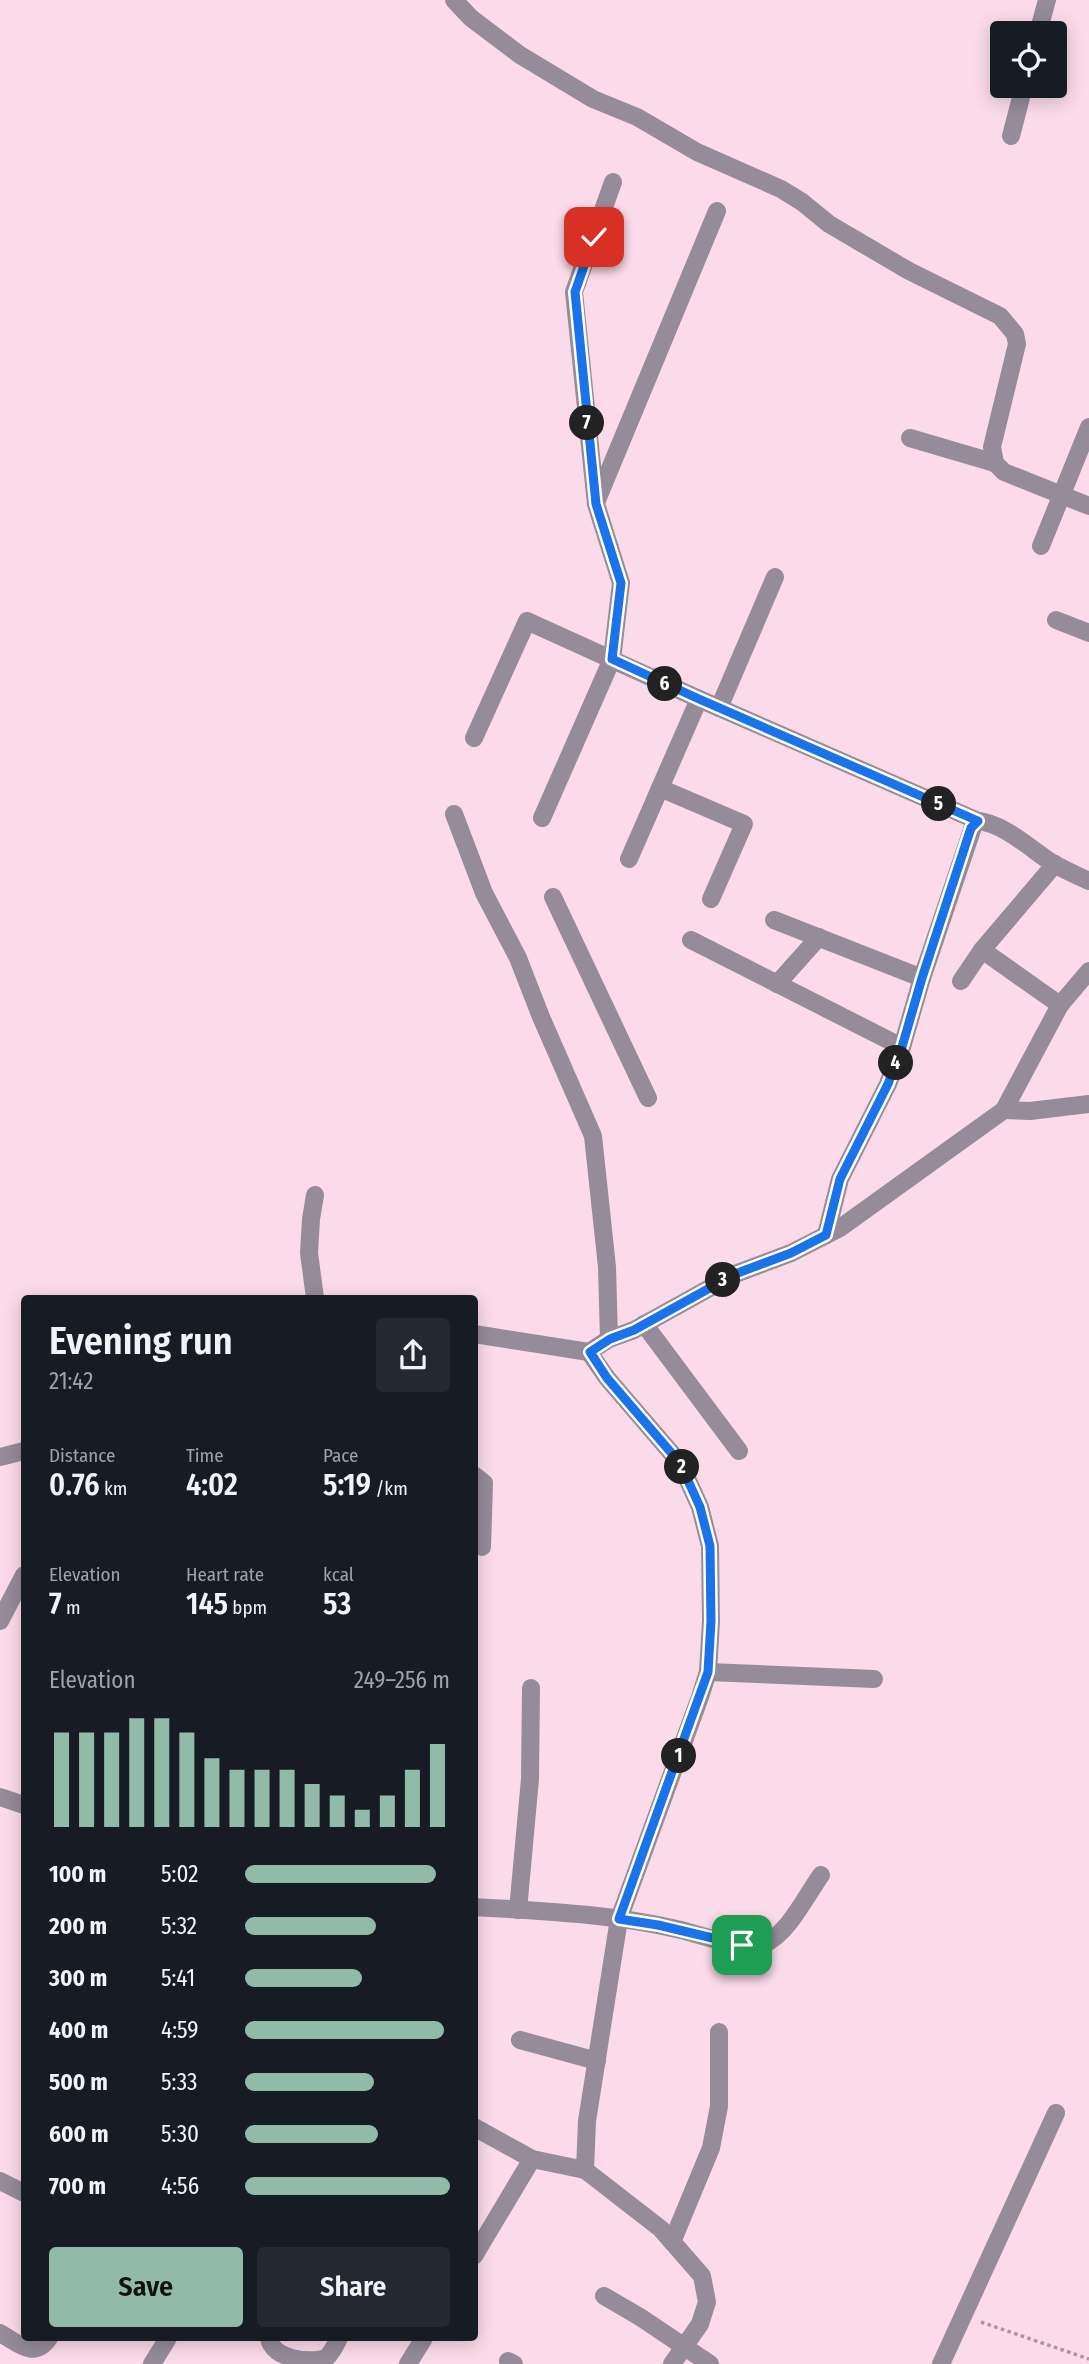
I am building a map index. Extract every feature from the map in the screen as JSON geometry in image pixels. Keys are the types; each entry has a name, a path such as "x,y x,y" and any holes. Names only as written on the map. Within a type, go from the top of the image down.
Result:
{"street":[{"path":"454,0 471,18 520,55 593,99 637,117 697,152 781,189 829,224 909,271 1000,316 1015,334 1017,344 992,447 995,463"},
{"path":"1041,21 1046,0"},
{"path":"1011,136 1021,98"},
{"path":"542,818 612,659 621,583 596,504 575,292 614,181"},
{"path":"596,504 717,211"},
{"path":"1041,546 1089,427"},
{"path":"910,438 995,463 1004,472 1089,506"},
{"path":"719,708 775,577"},
{"path":"1056,620 1089,632"},
{"path":"474,738 527,621 719,708 988,823 1022,841 1055,864 1089,881"},
{"path":"629,859 699,699"},
{"path":"660,788 744,824 711,899"},
{"path":"454,814 484,893 518,958 593,1136 606,1255 610,1339"},
{"path":"826,1235 840,1179 888,1084 902,1047 971,828 978,821"},
{"path":"961,981 982,950 1055,864"},
{"path":"553,897 648,1098"},
{"path":"774,920 922,978"},
{"path":"777,984 819,937"},
{"path":"691,940 902,1047"},
{"path":"982,950 1060,1005"},
{"path":"478,1335 590,1352 735,1274 791,1253 826,1235 867,1209 1004,1110 1060,1005 1089,971"},
{"path":"1004,1110 1030,1111 1089,1104"},
{"path":"314,1295 309,1253 315,1195"},
{"path":"644,1324 739,1451"},
{"path":"585,2170 587,2121 619,1919 708,1672 711,1621 710,1546 700,1507 680,1463 607,1378 590,1352"},
{"path":"0,1457 21,1452"},
{"path":"478,1478 484,1483 485,1496 482,1547"},
{"path":"0,1621 21,1581"},
{"path":"708,1672 874,1679"},
{"path":"518,1910 530,1779 531,1688"},
{"path":"0,1797 21,1804"},
{"path":"478,1907 619,1919 658,1925 742,1945 760,1945 781,1933 821,1875"},
{"path":"673,2242 711,2148 719,2106 719,2032"},
{"path":"520,2040 597,2061"},
{"path":"941,2364 1056,2113"},
{"path":"478,2129 532,2159 585,2170 662,2229 702,2276 707,2302 700,2324 673,2364"},
{"path":"478,2249 532,2159"},
{"path":"0,2181 21,2192"},
{"path":"604,2297 640,2317 710,2364"},
{"path":"0,2333 29,2349 43,2347 47,2341"},
{"path":"152,2364 165,2341"},
{"path":"269,2341 270,2346 277,2353 299,2363 309,2364 327,2357 338,2341"},
{"path":"408,2364 422,2341"}],"path":[{"path":"962,2316 1089,2359"}],"route":[{"path":"594,237 575,292 596,504 621,583 612,659 978,821 971,828 902,1047 888,1084 840,1179 826,1235 791,1253 735,1274 590,1352 607,1378 680,1463 700,1507 710,1546 711,1621 708,1672 619,1919 658,1925 742,1945"}]}
